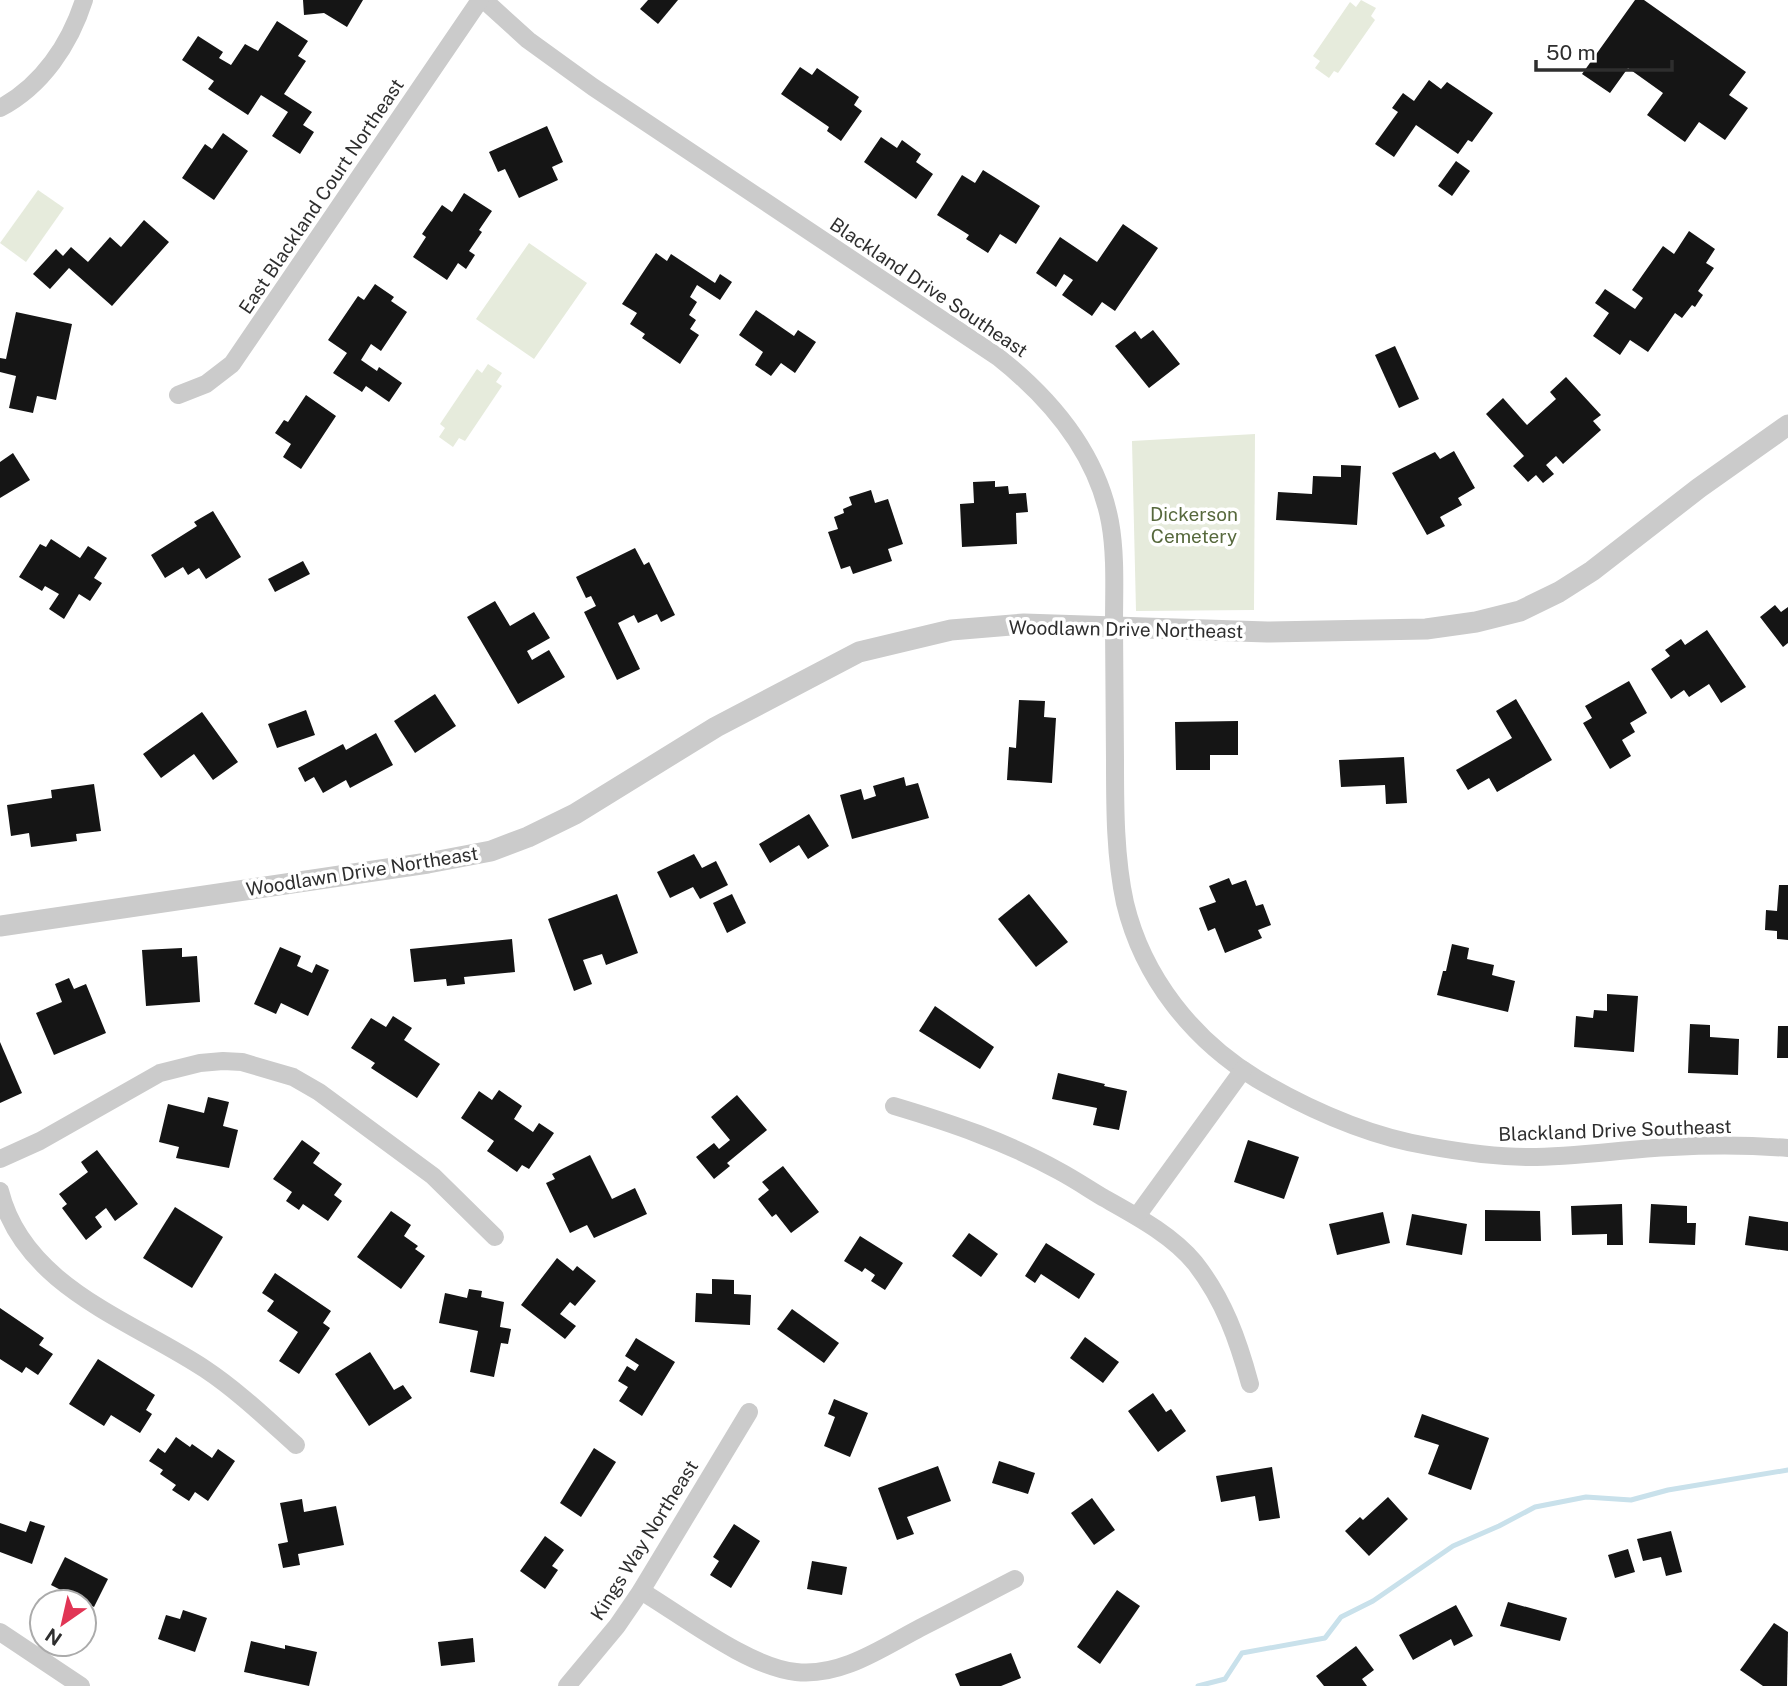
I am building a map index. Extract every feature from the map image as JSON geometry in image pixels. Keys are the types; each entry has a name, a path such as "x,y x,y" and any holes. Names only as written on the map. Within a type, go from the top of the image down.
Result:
{"street":[{"path":"0,108 31,87 60,53 77,21 84,0"},
{"name":"East Blackland Court Northeast","path":"178,395 206,384 232,364 482,0"},
{"name":"Blackland Drive Southeast","path":"482,0 527,40 593,87 998,357 1032,384 1076,437 1095,477 1110,521 1114,569 1115,812 1125,904 1145,958 1164,992 1186,1021 1212,1047 1272,1088 1389,1137 1437,1148 1529,1157 1674,1147 1788,1149"},
{"name":"Woodlawn Drive Northeast","path":"0,926 428,863 491,851 528,837 575,814 716,727 859,653 951,630 1024,624 1267,632 1426,629 1476,622 1520,611 1559,593 1592,571 1699,488 1788,425"},
{"path":"0,1159 40,1141 160,1073 200,1063 242,1062 293,1077 319,1092 433,1176 495,1237"},
{"path":"1136,1216 1243,1070"},
{"path":"894,1107 972,1130 1058,1170 1136,1216 1180,1248 1211,1286 1235,1332 1250,1384"},
{"path":"0,1191 17,1234 52,1276 208,1371 296,1445"},
{"name":"Kings Way Northeast","path":"567,1686 617,1626 641,1591 749,1412"},
{"path":"641,1591 713,1636 772,1666 795,1672 819,1672 861,1660 1015,1579"},
{"path":"0,1632 81,1686"}],"green space":[{"path":"1361,0 1376,8 1371,16 1375,20 1338,73 1334,71 1329,78 1315,68 1320,61 1313,56 1350,2 1356,7"},
{"path":"38,190 64,208 26,262 0,243"},
{"path":"529,243 587,283 534,359 476,319"},
{"path":"488,364 502,373 496,382 502,386 465,441 459,438 453,447 439,437 445,428 440,424 477,369 482,373"},
{"name":"Dickerson Cemetery","path":"1255,434 1254,610 1136,611 1132,441"}],"building":[{"path":"303,0 363,0 347,27 324,13 304,15"},
{"path":"648,0 678,0 658,24 640,9"},
{"path":"1635,0 1644,0 1746,72 1729,95 1748,108 1725,140 1699,122 1685,142 1647,115 1663,93 1628,68 1610,93 1582,74"},
{"path":"277,21 308,41 298,56 306,61 284,94 312,112 303,125 314,132 300,154 272,136 288,112 261,95 248,115 208,89 214,81 182,60 198,36 223,52 219,58 231,65 245,44 258,51"},
{"path":"800,67 812,75 817,68 859,97 854,105 862,111 841,141 827,131 829,127 781,94"},
{"path":"1429,80 1441,89 1447,82 1493,113 1472,142 1468,140 1458,154 1416,125 1394,157 1375,144 1398,112 1392,108 1403,93 1414,101"},
{"path":"547,126 563,162 552,167 558,180 519,198 505,169 498,172 489,152"},
{"path":"223,133 248,151 214,200 182,178 205,144 212,149"},
{"path":"881,137 897,148 902,140 921,154 916,162 933,174 916,199 864,162"},
{"path":"1456,161 1470,171 1452,196 1438,186"},
{"path":"983,170 1040,206 1016,244 1000,234 988,253 966,239 969,235 937,215 962,175 975,183"},
{"path":"464,193 492,211 469,251 475,255 466,269 458,263 447,280 413,257 426,237 422,234 442,205 452,212"},
{"path":"144,220 169,242 112,306 69,268 50,289 33,274 56,249 63,256 71,247 88,262 110,237 121,247"},
{"path":"1123,224 1158,248 1115,311 1102,302 1092,316 1062,295 1073,280 1064,274 1056,287 1036,273 1060,237 1097,262"},
{"path":"1689,231 1715,249 1706,263 1714,268 1698,291 1703,295 1695,307 1692,305 1682,318 1675,313 1648,352 1630,340 1620,355 1593,336 1609,313 1595,303 1605,289 1635,309 1643,298 1632,290 1663,246 1674,254"},
{"path":"656,253 667,261 671,254 715,283 720,274 732,282 720,300 697,285 690,297 697,302 689,315 696,320 690,329 699,335 680,364 642,338 645,334 630,324 637,313 622,304"},
{"path":"375,284 394,297 391,301 407,312 381,351 371,344 361,360 377,371 379,367 402,383 389,402 366,386 362,392 333,373 347,353 328,340 358,296 364,300"},
{"path":"756,310 794,336 798,330 816,342 795,373 781,363 771,376 755,365 763,352 739,335"},
{"path":"16,312 72,324 56,400 37,396 33,413 9,408 16,376 0,372 0,358 6,359"},
{"path":"1153,330 1180,364 1149,388 1115,346 1135,331 1141,339"},
{"path":"1395,346 1419,399 1399,408 1375,355"},
{"path":"1566,377 1601,415 1593,421 1601,430 1563,464 1556,456 1546,465 1554,474 1543,483 1536,475 1528,482 1513,466 1524,456 1486,414 1503,398 1527,425 1556,399 1550,392"},
{"path":"306,395 336,416 301,469 283,457 291,444 275,433 284,420 288,422"},
{"path":"1454,451 1475,488 1458,498 1462,505 1440,517 1445,526 1427,535 1392,473 1435,452 1440,459"},
{"path":"13,453 30,480 0,498 0,462"},
{"path":"1341,465 1361,466 1357,525 1276,520 1278,492 1312,494 1313,476 1341,477"},
{"path":"995,481 995,487 1008,486 1009,494 1026,493 1028,512 1016,513 1017,544 962,547 960,504 974,503 973,482"},
{"path":"871,490 875,503 888,499 903,544 888,549 892,561 853,574 850,566 841,569 828,532 838,529 834,517 844,513 843,509 852,505 849,497"},
{"path":"213,511 241,557 206,579 199,568 188,575 183,567 165,578 151,555 197,526 194,522"},
{"path":"51,539 80,558 88,546 107,558 94,578 102,583 90,601 79,594 64,619 49,609 59,594 45,586 42,591 19,577 40,544 46,547"},
{"path":"635,548 644,565 649,562 675,615 661,622 657,614 638,623 634,615 618,623 640,669 617,680 584,612 596,606 591,596 586,598 576,577"},
{"path":"303,561 310,574 275,592 268,579"},
{"path":"495,601 510,626 534,612 550,638 527,651 532,660 549,650 565,677 518,704 467,617"},
{"path":"1775,605 1781,612 1788,607 1788,643 1783,647 1760,617"},
{"path":"1707,630 1746,687 1721,703 1709,684 1689,697 1684,690 1671,699 1651,669 1670,656 1665,650 1681,639 1685,645"},
{"path":"1629,681 1647,713 1630,723 1635,732 1622,740 1631,756 1610,769 1583,723 1592,718 1585,706"},
{"path":"435,694 456,726 415,753 394,721"},
{"path":"1516,699 1552,760 1497,792 1489,778 1468,790 1456,770 1512,738 1496,711"},
{"path":"1019,700 1045,701 1044,717 1056,718 1052,783 1007,780 1009,747 1016,748"},
{"path":"306,710 315,735 277,748 268,724"},
{"path":"202,712 238,762 213,780 194,754 161,778 143,754"},
{"path":"1238,721 1238,755 1210,755 1210,770 1176,770 1175,722"},
{"path":"376,733 393,765 350,788 346,780 323,793 314,777 305,782 298,768 343,744 346,750"},
{"path":"1404,757 1407,803 1386,804 1385,785 1341,787 1339,760"},
{"path":"904,777 906,786 918,783 929,818 852,839 840,795 861,789 864,800 876,796 873,786"},
{"path":"94,784 101,831 76,834 77,841 31,847 29,833 11,836 7,805 52,798 51,790"},
{"path":"809,814 829,846 808,859 799,845 770,863 759,844"},
{"path":"694,854 702,868 716,861 728,885 700,899 693,887 670,898 657,872"},
{"path":"1229,878 1232,885 1246,880 1256,906 1263,904 1271,925 1258,930 1262,938 1225,953 1215,928 1208,931 1199,908 1216,902 1209,886"},
{"path":"1779,885 1788,885 1788,940 1777,939 1777,931 1765,930 1766,910 1777,911"},
{"path":"617,894 638,953 606,965 602,954 583,960 592,984 574,991 548,919"},
{"path":"732,894 746,923 727,933 713,903"},
{"path":"1029,894 1068,942 1036,967 998,919"},
{"path":"512,939 515,972 464,977 465,984 447,986 446,979 414,982 410,949"},
{"path":"1452,944 1469,948 1467,959 1494,965 1492,975 1515,981 1508,1012 1437,995"},
{"path":"280,947 301,956 297,966 312,973 316,964 329,970 308,1016 281,1003 276,1014 254,1004"},
{"path":"182,948 182,957 197,956 200,1002 146,1006 142,950"},
{"path":"69,978 74,989 86,984 106,1033 54,1055 36,1013 62,1002 55,984"},
{"path":"1607,994 1638,996 1634,1052 1574,1047 1576,1016 1593,1018 1594,1010 1607,1011"},
{"path":"935,1006 994,1047 980,1069 919,1031"},
{"path":"393,1016 412,1028 404,1040 440,1064 417,1098 371,1068 375,1063 351,1048 371,1018 386,1027"},
{"path":"1690,1024 1710,1025 1710,1037 1739,1039 1738,1075 1688,1073"},
{"path":"1778,1026 1788,1026 1788,1058 1777,1058"},
{"path":"0,1042 22,1093 0,1103"},
{"path":"1058,1073 1127,1091 1119,1130 1093,1125 1097,1108 1052,1099"},
{"path":"499,1090 522,1106 514,1119 533,1132 539,1123 554,1133 529,1169 522,1165 517,1172 487,1151 494,1141 461,1118 479,1091 492,1100"},
{"path":"737,1095 767,1130 727,1163 730,1166 714,1179 696,1157 714,1143 719,1149 730,1140 711,1117"},
{"path":"208,1097 229,1102 223,1126 238,1130 229,1168 176,1158 179,1147 159,1142 168,1104 204,1113"},
{"path":"302,1140 320,1153 313,1163 342,1184 334,1195 342,1201 328,1221 303,1204 299,1210 286,1201 292,1192 273,1179"},
{"path":"1248,1140 1299,1157 1284,1199 1234,1182"},
{"path":"97,1150 138,1204 115,1221 106,1208 95,1217 102,1227 86,1240 62,1208 67,1204 59,1194 88,1172 81,1162"},
{"path":"590,1155 612,1199 635,1188 647,1214 594,1238 587,1225 570,1233 546,1183 555,1179 552,1174"},
{"path":"783,1166 819,1212 791,1233 776,1214 772,1217 758,1199 769,1190 762,1182"},
{"path":"1622,1204 1623,1245 1607,1245 1607,1234 1572,1235 1571,1206"},
{"path":"1651,1204 1687,1206 1687,1223 1696,1223 1695,1245 1649,1243"},
{"path":"175,1207 223,1237 192,1288 143,1258"},
{"path":"1485,1210 1540,1211 1541,1241 1485,1241"},
{"path":"391,1211 411,1225 404,1236 418,1246 415,1249 425,1256 401,1289 357,1257"},
{"path":"1383,1212 1390,1243 1337,1255 1329,1224"},
{"path":"1412,1214 1467,1224 1462,1255 1406,1245"},
{"path":"1749,1216 1788,1222 1788,1251 1745,1245"},
{"path":"969,1233 998,1254 981,1277 952,1256"},
{"path":"860,1236 903,1263 885,1290 871,1281 875,1275 865,1268 862,1272 844,1261"},
{"path":"1046,1243 1095,1274 1079,1299 1041,1274 1035,1283 1025,1276"},
{"path":"557,1258 573,1271 577,1266 596,1281 575,1306 570,1302 560,1314 576,1326 565,1339 521,1305"},
{"path":"275,1273 331,1311 323,1323 330,1328 299,1374 279,1361 298,1332 267,1311 274,1301 262,1293"},
{"path":"712,1279 734,1280 734,1294 751,1295 750,1325 695,1322 696,1293 712,1294"},
{"path":"469,1289 482,1291 481,1297 504,1302 500,1327 511,1329 508,1344 501,1343 494,1377 470,1372 478,1331 439,1323 445,1293 467,1298"},
{"path":"0,1308 44,1338 39,1345 53,1354 38,1375 26,1367 22,1373 0,1359"},
{"path":"792,1309 839,1343 824,1363 777,1329"},
{"path":"1085,1337 1119,1362 1103,1383 1070,1358"},
{"path":"636,1338 675,1362 642,1416 619,1401 628,1387 618,1381 627,1366 635,1371 639,1365 625,1356"},
{"path":"370,1352 394,1390 403,1385 412,1398 369,1426 335,1374"},
{"path":"98,1359 155,1395 146,1410 152,1414 140,1433 111,1415 104,1426 69,1404"},
{"path":"1153,1393 1166,1412 1171,1409 1186,1431 1158,1452 1128,1411"},
{"path":"834,1399 868,1413 850,1457 824,1446 835,1417 828,1414"},
{"path":"1422,1414 1489,1438 1471,1490 1428,1474 1439,1445 1414,1437"},
{"path":"176,1437 212,1458 218,1449 235,1461 208,1501 195,1492 189,1501 172,1490 176,1485 160,1474 163,1470 149,1461 158,1448 165,1453"},
{"path":"594,1448 616,1462 581,1517 560,1503"},
{"path":"999,1461 1035,1473 1028,1494 992,1483"},
{"path":"938,1466 951,1501 907,1517 914,1534 897,1540 878,1488"},
{"path":"1272,1467 1280,1518 1259,1521 1255,1496 1221,1502 1216,1476"},
{"path":"1388,1497 1408,1519 1369,1556 1345,1531 1360,1517 1363,1520"},
{"path":"1092,1498 1115,1530 1094,1545 1071,1513"},
{"path":"302,1499 304,1512 336,1506 344,1545 298,1554 300,1565 283,1568 278,1544 288,1542 280,1503"},
{"path":"30,1521 45,1526 32,1564 0,1552 0,1523 26,1532"},
{"path":"734,1524 760,1541 731,1588 710,1575 719,1561 713,1557"},
{"path":"1671,1531 1682,1572 1666,1576 1661,1557 1643,1561 1637,1539"},
{"path":"545,1536 564,1550 552,1566 558,1570 545,1589 520,1571"},
{"path":"1628,1549 1635,1572 1615,1578 1608,1555"},
{"path":"65,1557 108,1579 98,1599 98,1588 57,1588 51,1585"},
{"path":"812,1561 847,1567 842,1595 807,1589"},
{"path":"1117,1590 1140,1606 1100,1664 1077,1647"},
{"path":"1508,1602 1567,1618 1560,1641 1500,1626"},
{"path":"1456,1605 1473,1636 1454,1646 1451,1639 1413,1660 1399,1635"},
{"path":"183,1610 207,1618 195,1652 158,1639 166,1615 180,1619"},
{"path":"1774,1623 1788,1632 1787,1686 1763,1686 1740,1670"},
{"path":"473,1638 475,1662 441,1666 438,1642"},
{"path":"251,1641 285,1649 285,1645 317,1652 309,1686 244,1672"},
{"path":"1356,1646 1374,1670 1362,1679 1367,1686 1324,1686 1316,1676"},
{"path":"1011,1653 1021,1678 1001,1686 960,1686 955,1674"}],"waterway":[{"path":"1198,1686 1225,1679 1242,1653 1325,1638 1341,1617 1373,1601 1453,1546 1535,1507 1586,1497 1631,1500 1668,1490 1788,1470"}]}
